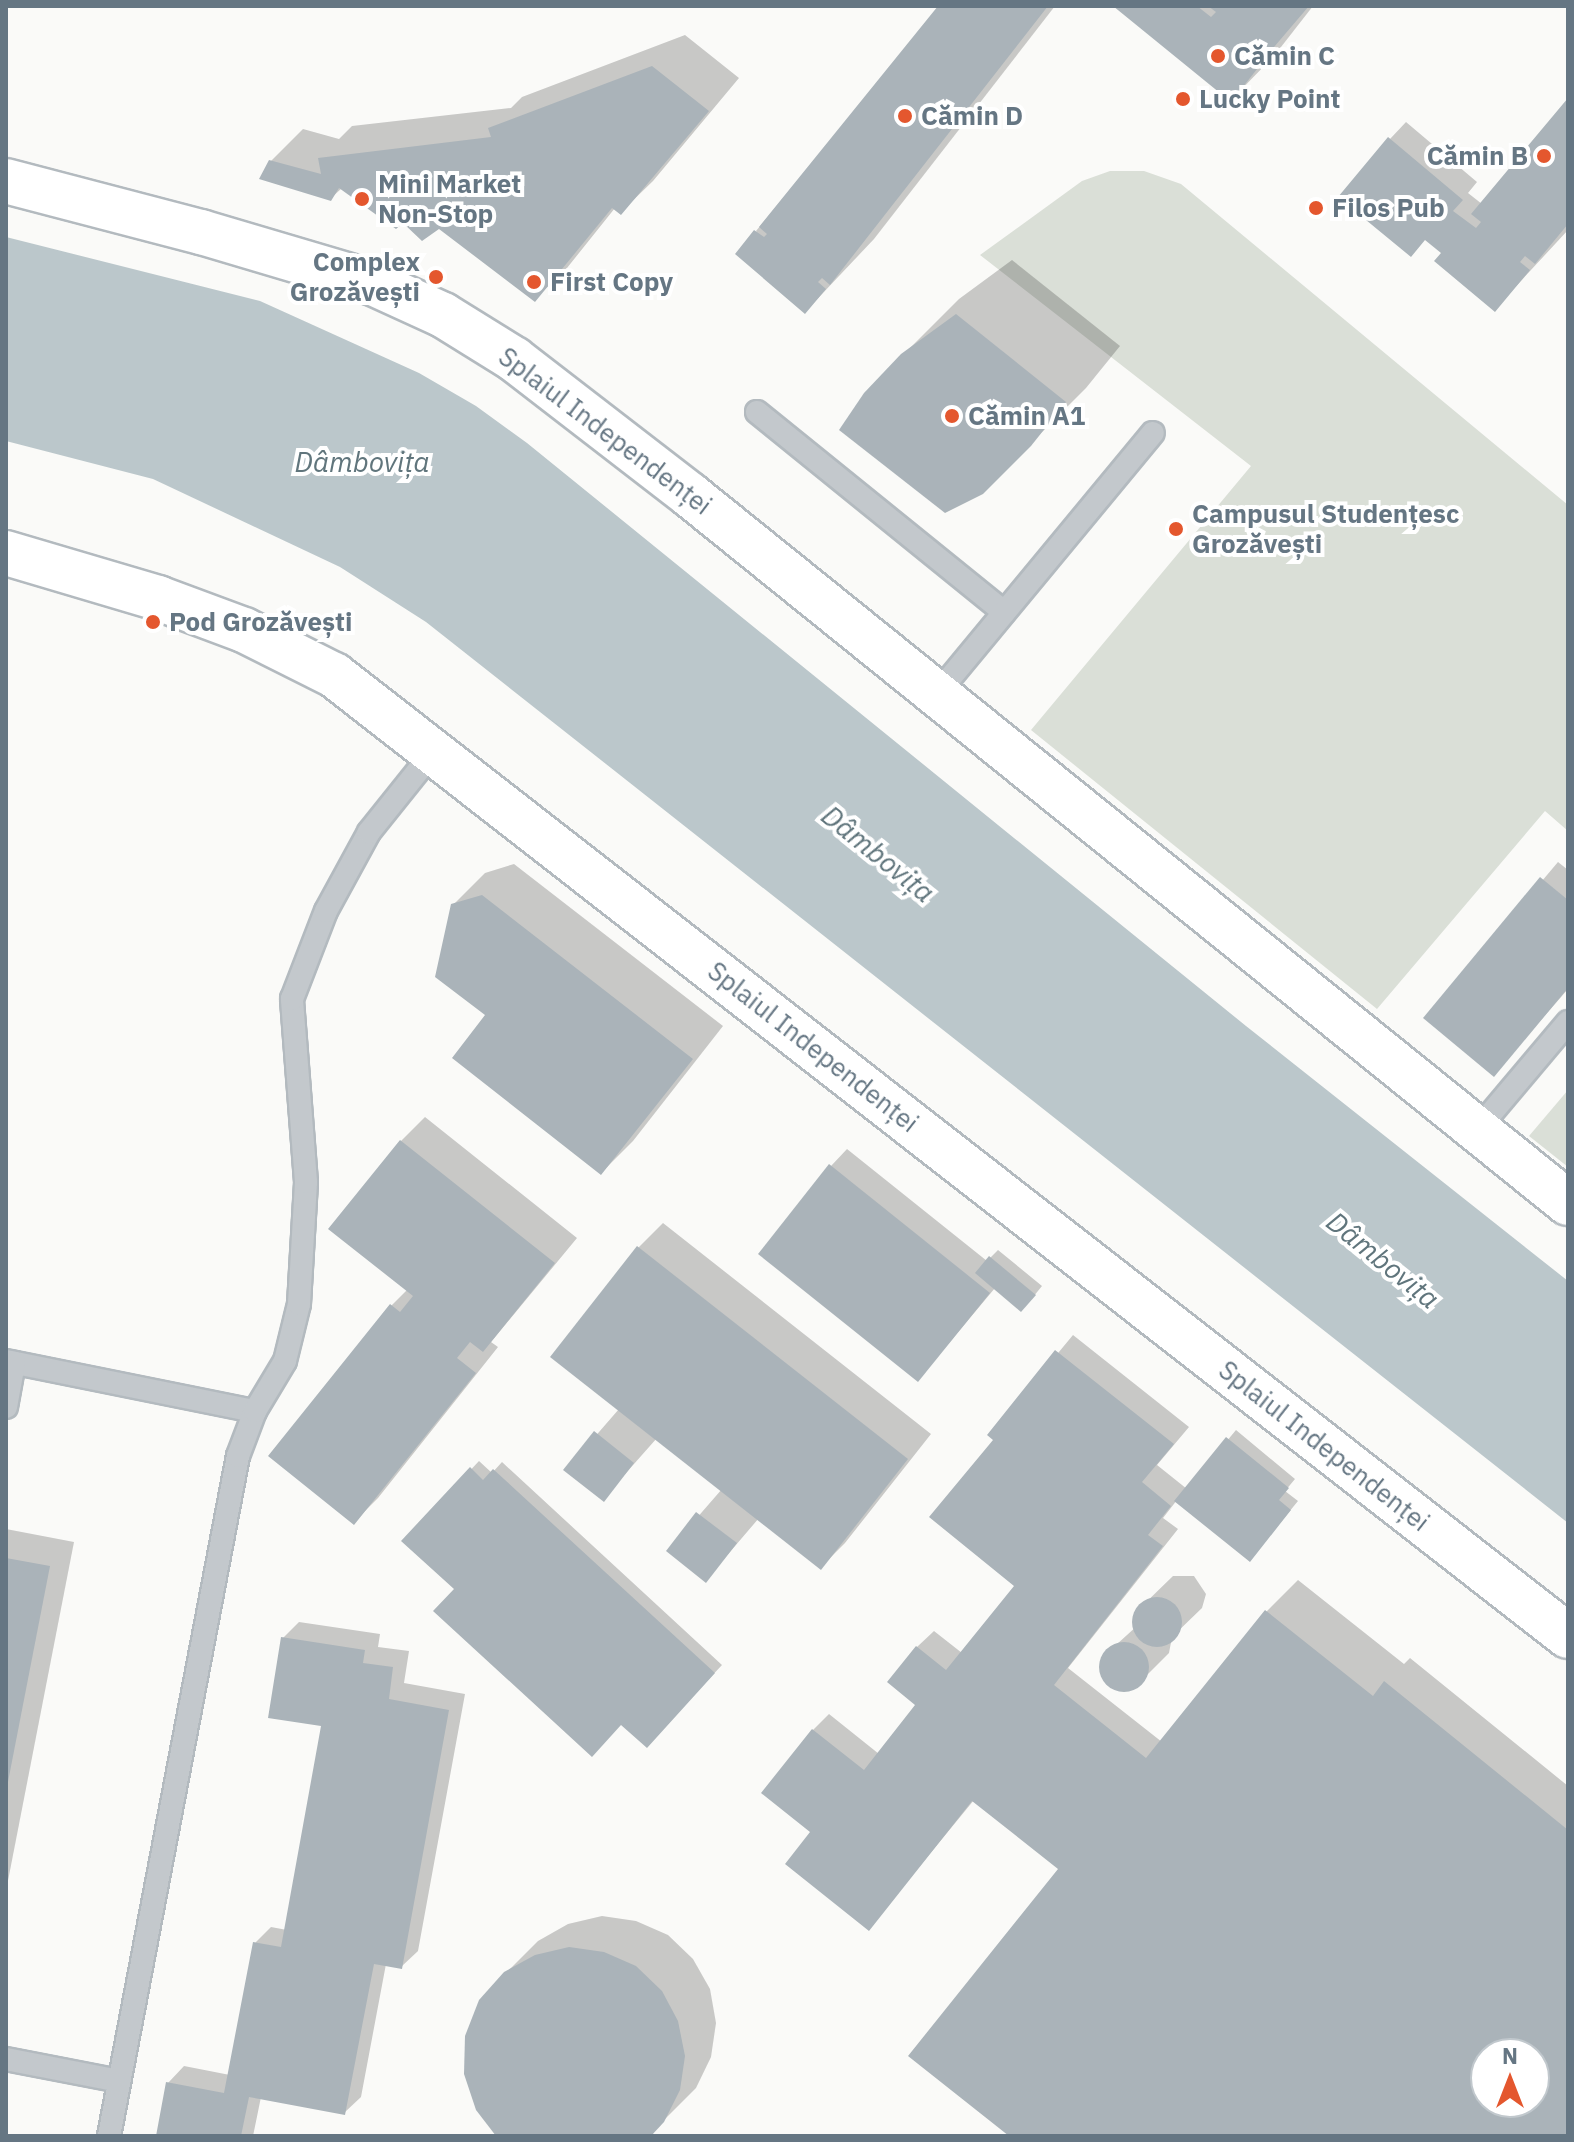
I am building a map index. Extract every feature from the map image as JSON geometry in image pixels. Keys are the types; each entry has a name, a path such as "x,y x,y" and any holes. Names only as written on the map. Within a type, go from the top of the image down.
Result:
{"main road":[{"name":"Splaiul Independenței","path":"6,181 315,264 373,283 443,315 514,359 598,423 1568,1203"},
{"name":"Splaiul Independenței","path":"6,553 158,598 244,630 334,675 1568,1636"}],"lane":[{"path":"757,412 1004,612"},
{"path":"936,695 1153,433"},
{"path":"109,2136 238,1456 255,1411 285,1361 299,1304 306,1182 292,999 326,911 362,845 396,795 433,752"},
{"path":"1477,1130 1568,1022"},
{"path":"6,1407 10,1362 255,1411"},
{"path":"6,2059 119,2081"}],"shaded area":[{"path":"1110,171 1144,171 1181,184 1568,505 1568,831 1545,811 1377,1009 1031,730 1251,466 980,255 1082,181"},
{"path":"1568,1090 1568,1167 1529,1136"}],"water":[{"name":"Dâmbovița","path":"6,237 260,301 419,373 476,406 527,443 1246,1026 1568,1281 1568,1523 426,622 340,567 153,479 6,441"}],"building":[{"name":"Cămin D","path":"938,6 1048,6 830,285 822,278 818,282 826,289 805,314 735,254 754,230 764,237 767,234 759,227"},
{"name":"Cămin C","path":"1113,6 1197,6 1211,17 1216,12 1208,6 1309,6 1269,53 1259,46 1255,51 1265,59 1231,102"},
{"path":"652,66 709,111 621,215 612,208 535,302 439,229 422,241 403,223 396,229 339,188 331,201 259,179 269,160 321,174 318,158 491,137 488,128"},
{"name":"Cămin B","path":"1568,98 1568,224 1535,264 1525,256 1520,262 1530,270 1495,312 1434,261 1441,253 1425,240 1411,257 1338,197 1388,137 1463,200 1453,211 1476,228 1481,222 1471,214"},
{"name":"Cămin A1","path":"956,314 1066,402 1031,446 983,494 945,513 839,430 864,393 901,354"},
{"path":"1540,877 1568,900 1568,988 1494,1077 1423,1018"},
{"path":"482,895 693,1059 601,1175 452,1058 485,1015 435,977 451,904"},
{"path":"400,1140 555,1263 483,1352 470,1342 457,1358 476,1373 354,1525 268,1456 390,1304 400,1312 413,1296 328,1229"},
{"path":"829,1164 990,1293 918,1382 758,1254"},
{"path":"637,1246 908,1459 821,1570 550,1357"},
{"path":"989,1256 1036,1295 1021,1312 975,1273"},
{"path":"1055,1350 1174,1444 1142,1482 1171,1506 1148,1535 1163,1546 1054,1685 1146,1758 1265,1610 1373,1696 1384,1681 1568,1830 1568,2136 1009,2136 908,2056 1058,1869 972,1801 869,1931 785,1864 810,1832 761,1793 812,1729 864,1770 915,1705 887,1682 916,1646 946,1670 1014,1586 929,1517 993,1440 987,1435"},
{"path":"594,1431 634,1463 604,1502 563,1470"},
{"path":"1226,1437 1289,1488 1279,1500 1291,1510 1250,1562 1174,1501"},
{"path":"470,1467 483,1480 493,1469 715,1673 647,1748 621,1725 592,1757 433,1611 454,1589 401,1541"},
{"path":"696,1512 737,1543 706,1583 666,1551"},
{"path":"6,1558 50,1566 7,1787 6,1787"},
{"path":"1157,1597 1174,1605 1182,1622 1174,1639 1157,1647 1140,1639 1132,1622 1140,1605"},
{"path":"281,1637 365,1650 363,1663 393,1667 389,1699 449,1710 402,1969 374,1964 345,2115 249,2097 241,2136 156,2136 166,2082 224,2093 253,1942 281,1947 321,1726 268,1718"},
{"path":"1124,1642 1141,1650 1149,1667 1141,1684 1124,1692 1107,1684 1099,1667 1107,1650"},
{"path":"569,1947 604,1952 636,1966 662,1991 678,2021 685,2056 680,2090 664,2122 651,2136 496,2136 476,2110 464,2074 465,2036 479,2000 504,1972 535,1955"}],"place":[{"name":"Cămin C","path":"1218,56"},
{"name":"Lucky Point","path":"1183,99"},
{"name":"Cămin D","path":"905,116"},
{"name":"Cămin B","path":"1544,156"},
{"name":"Mini Market Non-Stop","path":"362,199"},
{"name":"Filos Pub","path":"1316,208"},
{"name":"Complex Grozăvești","path":"436,277"},
{"name":"First Copy","path":"534,282"},
{"name":"Cămin A1","path":"952,416"},
{"name":"Campusul Studențesc Grozăvești","path":"1176,529"},
{"name":"Pod Grozăvești","path":"153,622"}]}
